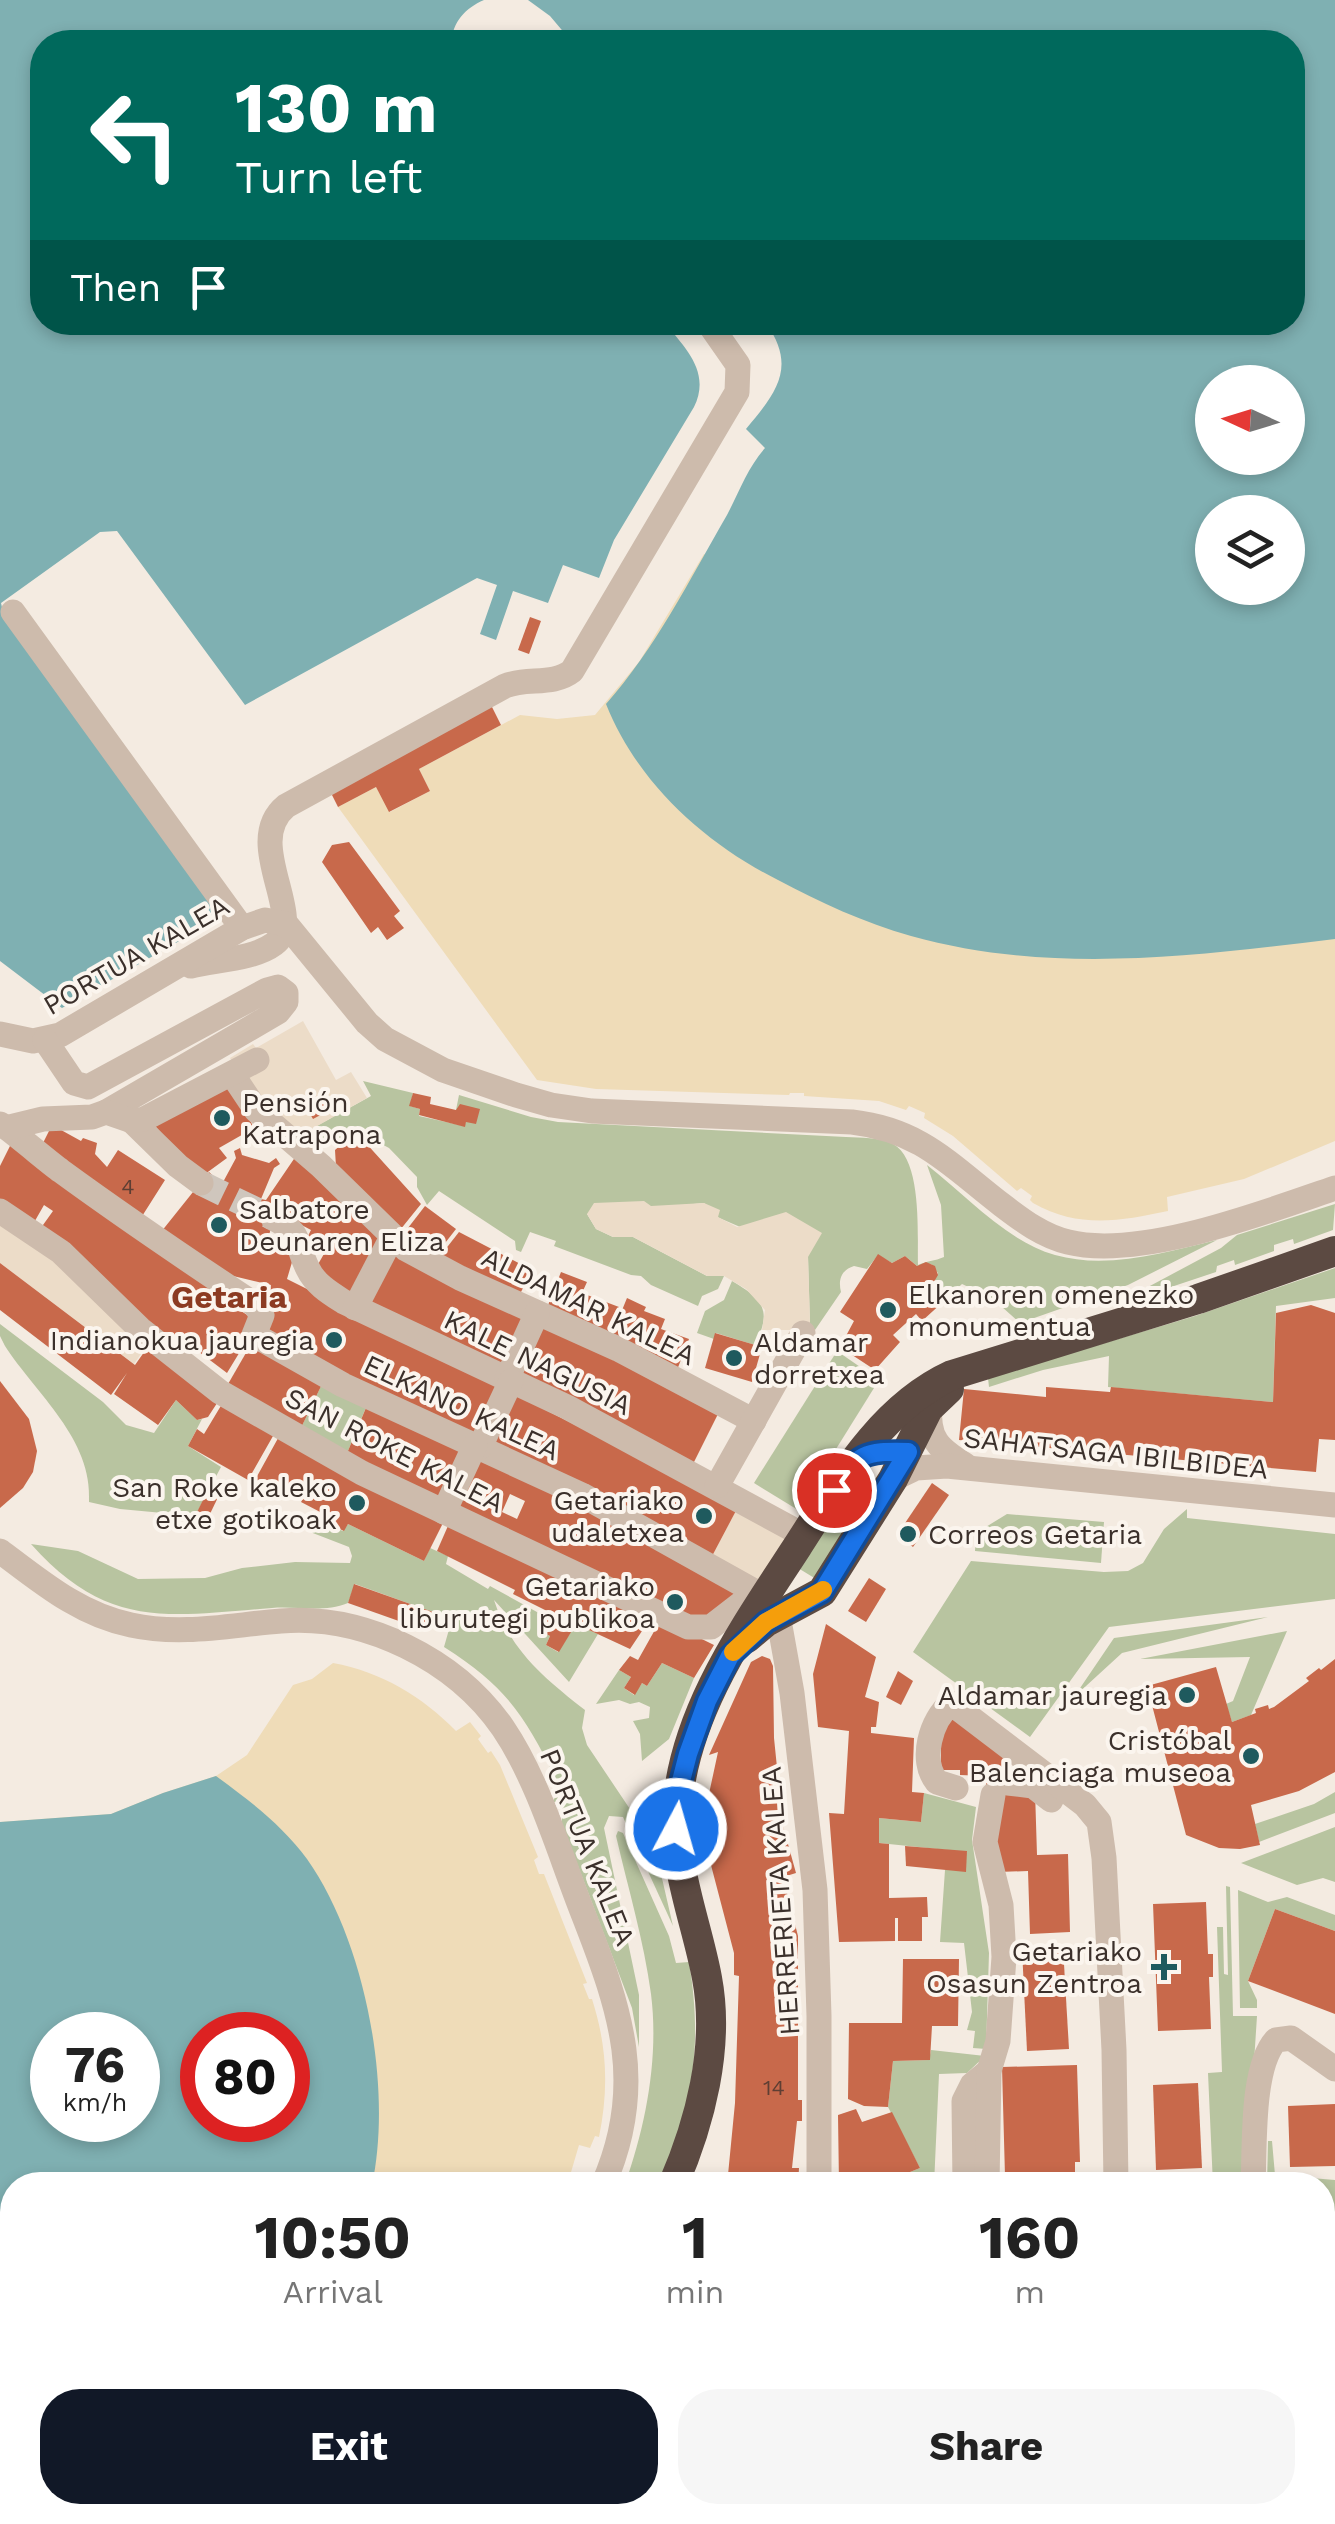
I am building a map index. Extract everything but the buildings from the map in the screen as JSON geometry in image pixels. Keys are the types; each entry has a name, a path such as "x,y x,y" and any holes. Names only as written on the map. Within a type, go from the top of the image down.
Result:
{"highway":[{"path":"678,2172 701,2098 710,2018 707,1977 678,1850 677,1805 691,1744 730,1656 760,1627 769,1600 804,1536 858,1457 926,1388 952,1375 1198,1299 1335,1250"},
{"path":"769,1600 822,1592 894,1479 930,1406 984,1364"},
{"path":"858,1457 879,1451 908,1452"}],"street":[{"path":"717,335 738,365 736,392 576,665 559,679 508,684 292,802 273,821 271,852 286,924 384,1040 443,1070 534,1100 592,1111 852,1122 888,1128 931,1149 1032,1227 1055,1238 1088,1246 1133,1244 1188,1233 1335,1188"},
{"path":"13,612 242,928"},
{"name":"PORTUA KALEA","path":"0,1034 46,1040 68,1031 242,928 265,920 286,924"},
{"path":"167,971 269,947 280,938 286,924"},
{"path":"5,1126 92,1117 106,1112 278,1012 286,1002 284,991 275,987 267,990 88,1087 70,1080 46,1040"},
{"path":"132,1120 155,1115 257,1060"},
{"name":"ALDAMAR KALEA","path":"232,1074 256,1110 321,1166 392,1237 430,1262 618,1349 754,1422"},
{"path":"106,1112 132,1120 178,1166 201,1182"},
{"name":"ELKANO KALEA","path":"5,1126 92,1194 254,1304 260,1310 261,1320 254,1335 312,1368 592,1500 769,1600"},
{"name":"SAN ROKE KALEA","path":"0,1211 61,1252 140,1330 220,1392 362,1473 688,1627 710,1627 742,1604 769,1600"},
{"name":"KALE NAGUSIA","path":"273,1218 296,1234 314,1280 354,1308 567,1406 804,1536"},
{"path":"354,1308 392,1237"},
{"path":"444,1512 509,1380 537,1313"},
{"path":"717,1486 803,1333"},
{"path":"930,1406 929,1428 935,1443 970,1468"},
{"path":"908,1452 930,1452 970,1468"},
{"name":"SAHATSAGA IBILBIDEA","path":"894,1479 922,1466 970,1468 1335,1505"},
{"path":"0,1538 30,1574"},
{"name":"PORTUA KALEA","path":"0,1551 86,1610 144,1628 200,1630 300,1620 356,1630 439,1664 477,1697 502,1727 526,1768 617,2005 626,2048 626,2102 618,2148 608,2172"},
{"path":"792,1693 796,1636 804,1614 822,1592"},
{"name":"HERRERIETA KALEA","path":"769,1600 792,1693 817,1920 819,2172"},
{"path":"956,1788 935,1780 930,1768 934,1724 951,1703 1090,1809 1099,1822 1114,2046 1116,2172"},
{"path":"989,2172 989,2071 998,2041 1004,1957 1000,1898 986,1842 1000,1789 1021,1782 1036,1788 1102,1840"},
{"path":"1253,2172 1260,2084 1268,2050 1276,2040 1291,2038 1335,2069"},
{"path":"965,2172 964,2101 972,2085 989,2071"}],"green space":[{"path":"363,1081 413,1093 410,1106 420,1109 419,1116 464,1126 466,1122 456,1110 459,1095 558,1122 888,1142 903,1153 914,1182 918,1265 944,1257 941,1205 927,1165 1003,1228 1055,1255 1116,1260 1217,1240 1128,1285 1020,1323 992,1298 962,1284 944,1301 931,1287 938,1273 931,1264 917,1266 905,1256 892,1263 878,1255 867,1269 854,1266 843,1273 841,1292 815,1330 810,1325 808,1256 717,1217 704,1203 587,1214 596,1229 613,1237 633,1237 707,1276 724,1276 718,1289 702,1296 698,1306 651,1285 641,1276 554,1246 556,1241 530,1232 521,1252 516,1250 515,1241 439,1191 427,1205 417,1187 417,1177 389,1148 357,1131 312,1152 302,1134 371,1096"},
{"path":"1335,1204 1333,1230 1294,1244 1293,1239 1274,1245 1274,1251 1235,1265 1234,1260 1217,1266 1216,1272 1132,1300 1133,1295 1221,1248 1237,1235"},
{"path":"1335,1268 1335,1298 1276,1306 1273,1402 1108,1387 1109,1356 989,1387 988,1378 1195,1316"},
{"path":"732,1281 762,1307 763,1323 755,1345 716,1333 714,1339 697,1333 705,1311 724,1300"},
{"path":"0,1324 103,1402 126,1425 154,1433 176,1400 197,1420 202,1419 188,1446 221,1467 195,1516 89,1502 88,1479 72,1438 5,1346"},
{"path":"837,1351 879,1380 798,1510 754,1483"},
{"path":"323,1382 367,1405 345,1458 299,1432"},
{"path":"855,1479 876,1492 816,1579 798,1568"},
{"path":"1187,1509 1187,1518 1335,1534 1335,1599 1109,1627 1030,1737 913,1652 971,1561 1128,1571 1143,1563 1164,1529"},
{"path":"299,1514 343,1531 348,1524 424,1561 430,1548 448,1556 446,1564 546,1617 540,1630 550,1636 546,1645 558,1652 576,1624 598,1634 569,1682 494,1600 519,1648 542,1674 585,1710 582,1728 587,1745 644,1830 654,1812 658,1861 673,1926 623,1817 609,1816 604,1828 639,1995 639,2047 632,2008 562,1824 562,1802 552,1802 559,1792 557,1781 512,1705 484,1676 444,1647 452,1619 355,1584 348,1603 330,1608 170,1614 141,1611 86,1591 59,1572 31,1544 78,1551 138,1579 205,1578 242,1568 295,1562 350,1563 349,1547 305,1530"},
{"path":"1007,1514 1104,1522 1101,1563 975,1551 976,1533"},
{"path":"1268,1617 1122,1653 1074,1697 1114,1638"},
{"path":"1287,1631 1251,1715 1232,1722 1226,1704 1233,1701 1250,1657 1140,1659"},
{"path":"662,1663 694,1678 669,1739 642,1761 640,1734 633,1721 649,1718 650,1707 619,1700 596,1704 619,1670 631,1677 624,1688 634,1695 642,1683 647,1686"},
{"path":"1335,1792 1335,1813 1259,1842 1255,1824 1314,1804"},
{"path":"924,1793 976,1807 972,1840 989,1953 986,2049 973,2048 975,2031 967,2030 972,2012 964,1943 940,1942 945,1870 967,1852 879,1843 879,1818 921,1822"},
{"path":"1335,1827 1335,1882 1323,1878 1297,1885 1241,1863"},
{"path":"618,1831 623,1833 669,1936 676,1963 689,1962 695,2022 692,2076 680,2129 663,2172 629,2172 649,2090 653,2018 644,1954"},
{"path":"1226,1886 1230,1887 1233,2016 1257,2016 1247,2172 1212,2172 1208,2073 1222,2072 1217,1927 1223,1927 1224,1974 1228,1975"},
{"path":"1238,1890 1268,1902 1287,1897 1335,1915 1335,1931 1275,1909 1248,1981 1257,2008 1240,2008"},
{"path":"931,2050 985,2056 967,2073 939,2074 935,2172 910,2172 920,2168 888,2107 893,2061 929,2060"},
{"path":"1268,2141 1272,2141 1275,2172 1267,2172"}],"sand":[{"path":"704,554 1335,692 1335,1141 1244,1179 1167,1197 1168,1211 1116,1220 1083,1220 1033,1203 1032,1196 1021,1188 1017,1191 953,1136 924,1118 925,1113 909,1106 906,1110 879,1101 804,1093 596,1089 537,1080 338,807 376,787 390,812 430,791 419,769 520,715 557,719 595,715 639,662"},
{"path":"333,1663 384,1679 415,1696 456,1731 470,1722 481,1736 478,1739 500,1765 597,2016 605,2067 599,2137 595,2136 590,2148 579,2145 571,2172 0,2172 0,1822 111,1814 216,1776 247,1755 293,1685 312,1679"}],"shaded area":[{"path":"303,1021 336,1080 351,1072 367,1098 296,1138 258,1104 230,1058"},
{"path":"644,1201 651,1206 704,1203 720,1210 718,1217 737,1227 786,1212 822,1233 808,1257 810,1324 815,1330 762,1330 765,1310 746,1289 724,1276 707,1276 633,1237 613,1237 596,1229 587,1214 594,1203"},
{"path":"0,1216 150,1341 134,1364 0,1263"},
{"path":"738,1507 790,1539 758,1587 710,1560"}],"water":[{"path":"0,0 484,0 461,16 454,30 30,30 30,335 675,335 694,362 700,383 694,407 614,540 599,578 563,565 548,603 513,591 496,640 480,634 497,585 477,578 245,705 117,531 100,532 1,603 3,612 223,916 62,1008 0,961"},
{"path":"528,0 1335,0 1335,939 1123,958 1069,959 963,948 894,931 843,911 778,880 724,848 699,829 655,784 619,732 606,704 671,613 765,448 746,429 767,403 779,379 780,353 773,335 1305,335 1305,30 562,30"},
{"path":"216,1776 287,1835 327,1893 359,1972 376,2060 379,2104 374,2172 0,2172 0,1822 111,1814"}],"tunnel":[{"path":"201,1183 273,1218"}],"slow traffic":[{"path":"733,1652 766,1622 823,1590"}],"place":[{"name":"Pensión Katrapona","path":"222,1118"},
{"name":"Salbatore Deunaren Eliza","path":"219,1225"},
{"name":"Elkanoren omenezko monumentua","path":"888,1310"},
{"name":"Indianokua jauregia","path":"334,1340"},
{"name":"Aldamar dorretxea","path":"734,1358"},
{"name":"San Roke kaleko etxe gotikoak","path":"357,1503"},
{"name":"Getariako udaletxea","path":"704,1516"},
{"name":"Correos Getaria","path":"908,1534"},
{"name":"Getariako liburutegi publikoa","path":"675,1602"},
{"name":"Aldamar jauregia","path":"1187,1695"},
{"name":"Cristóbal Balenciaga museoa","path":"1251,1756"},
{"name":"Getariako Osasun Zentroa","path":"1164,1967"}],"district":[{"name":"Getaria","path":"229,1297"}],"route":[{"path":"676,1829 688,1754 707,1701 730,1656 766,1622 822,1592 908,1452 879,1451 858,1457 834,1490"}]}
